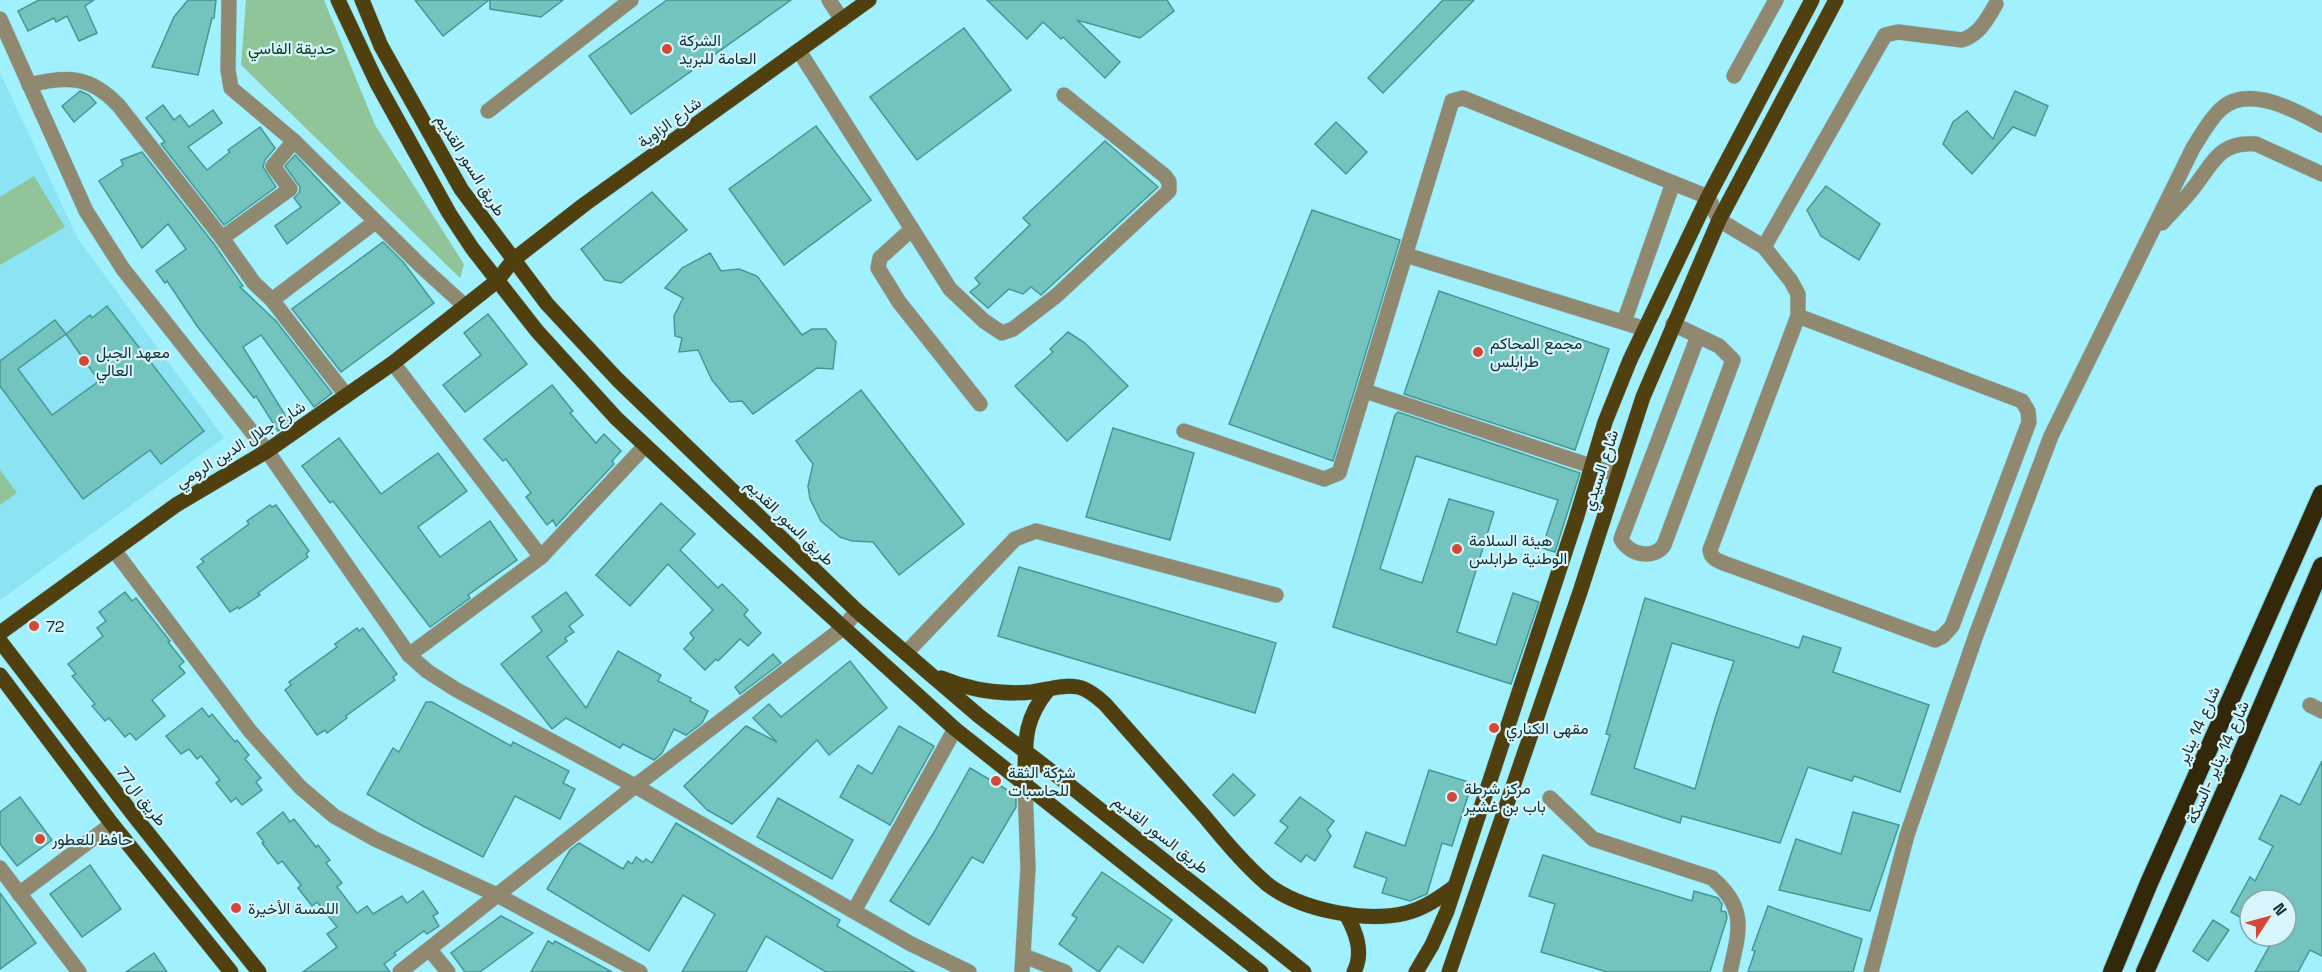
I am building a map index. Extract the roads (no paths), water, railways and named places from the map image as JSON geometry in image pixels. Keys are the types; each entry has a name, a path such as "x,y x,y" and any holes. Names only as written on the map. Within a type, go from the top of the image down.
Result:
{"highway":[{"name":"شارع 14 يناير","path":"2112,972 2149,883 2322,494"},
{"name":"شارع 14 يناير -السكة","path":"2145,972 2322,566"}],"main road":[{"path":"338,0 377,84 449,213 496,281 581,381 645,446 955,729 1261,972"},
{"name":"طريق السور القديم","path":"362,0 386,55 456,180 547,304 616,379 857,611 930,674 1304,972"},
{"name":"شارع الزاوية","path":"496,281 513,260 585,204 869,0"},
{"name":"شارع السيدي","path":"1416,972 1432,945 1447,911 1554,586 1605,422 1645,329 1708,197 1812,0"},
{"name":"شارع السيدي","path":"1454,967 1643,396 1719,220 1836,0"},
{"name":"شارع جلال الدين الرومي","path":"0,633 176,505 267,451 393,363 496,281"},
{"path":"1554,586 1580,592"},
{"name":"طريق ال77","path":"0,641 258,972"},
{"path":"930,674 988,691 1008,693 1072,686 1089,691 1105,704 1239,856 1268,884 1286,896 1364,917 1405,914 1427,906 1454,887"},
{"path":"0,675 112,824 231,972"},
{"path":"1025,786 1026,735 1030,718 1037,703 1048,690"},
{"path":"1346,914 1356,932 1359,944 1357,966 1354,972"}],"street":[{"path":"229,0 228,70 231,88 294,141 375,222 465,306"},
{"path":"488,111 631,0"},
{"path":"829,0 842,20"},
{"path":"1734,76 1776,0"},
{"path":"1764,247 1885,35 1899,32 1962,40 1972,37 1979,31 1996,4"},
{"path":"0,19 86,211 100,237 267,451 409,655 427,671 455,689 635,786 911,944 969,972"},
{"path":"799,51 950,289 984,321 1002,333 1012,329 1056,296 1169,191 1169,182 1165,176 1064,95"},
{"path":"29,85 52,79 72,79 91,83 105,90 222,238 254,283 272,300 346,395"},
{"path":"1184,431 1324,479 1339,473 1452,101 1463,98 1708,197 1719,220 1764,247 1798,294 1798,316 1710,554 1713,558 1729,565 1935,640 1943,636 1952,626 2029,422 2028,411 2022,401 1798,316"},
{"path":"1871,972 1907,835 1976,635 2051,436 2193,148 2210,121 2223,107 2241,98 2261,99 2322,125"},
{"path":"222,238 290,189 273,166 294,141"},
{"path":"2152,234 2193,189 2219,154 2228,148 2245,143 2256,144 2322,174"},
{"path":"1624,322 1673,183"},
{"path":"272,300 375,222"},
{"path":"912,229 880,258 878,268 898,302 980,404"},
{"path":"1406,255 1645,329"},
{"path":"1673,324 1719,346 1733,360 1664,545 1659,552 1649,555 1628,548 1621,539 1698,336"},
{"path":"393,363 541,557"},
{"path":"1365,391 1618,475"},
{"path":"409,655 541,557 645,446"},
{"path":"906,653 1015,538 1035,531 1276,595"},
{"path":"114,550 250,731 300,787 334,816 497,895 640,972"},
{"path":"400,972 635,786 843,628 857,611"},
{"path":"854,911 955,729"},
{"path":"1022,972 1028,868 1025,786"},
{"path":"1550,798 1593,839 1712,878 1725,889 1735,904 1740,928 1730,972"},
{"path":"20,894 112,824"},
{"path":"0,868 79,972"},
{"path":"430,950 448,972"},
{"path":"1024,956 1065,972"}],"place":[{"name":"الشركة العامة للبريد","path":"667,49"},
{"name":"مجمع المحاكم طرابلس","path":"1478,352"},
{"name":"معهد الجبل العالي","path":"84,361"},
{"name":"هيئة السلامة الوطنية طرابلس","path":"1457,549"},
{"name":"72","path":"34,626"},
{"name":"مقهى الكناري","path":"1494,728"},
{"name":"شركة الثقة للحاسبات","path":"996,781"},
{"name":"مركز شرطة باب بن غشير","path":"1452,797"},
{"name":"حافظ للعطور","path":"40,839"},
{"name":"اللمسة الأخيرة","path":"236,908"}],"park label":[{"name":"حديقة الفاسي","path":"292,48"}]}
